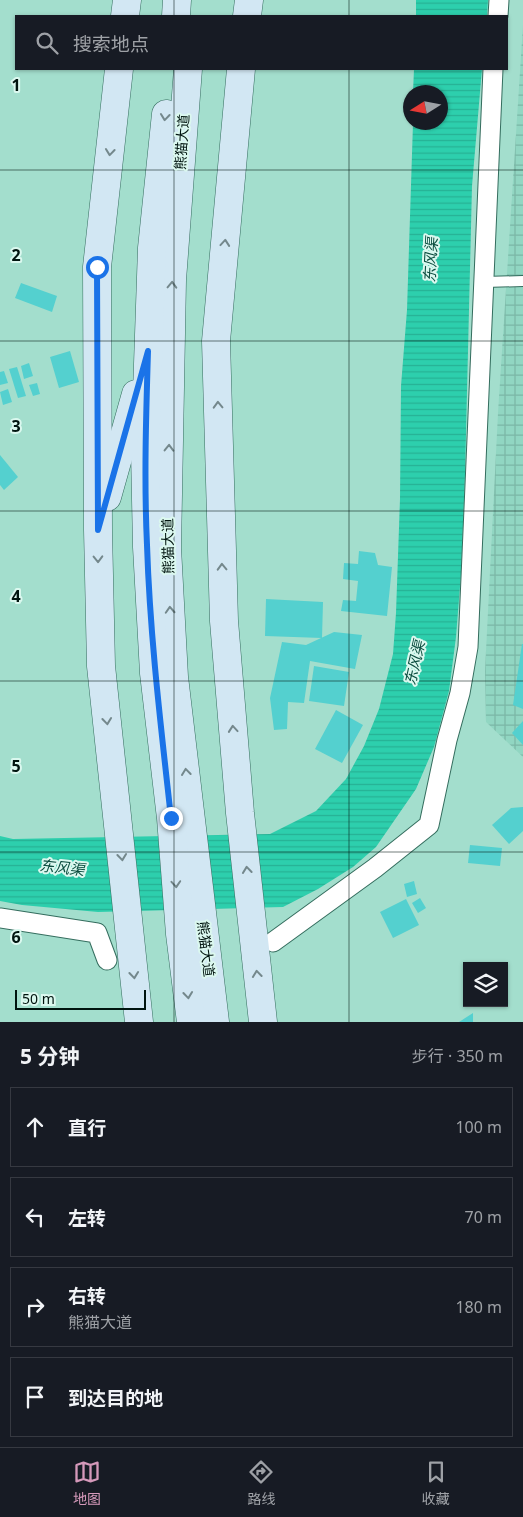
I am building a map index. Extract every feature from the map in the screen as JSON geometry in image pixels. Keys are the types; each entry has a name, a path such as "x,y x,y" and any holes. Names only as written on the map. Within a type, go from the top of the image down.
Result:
{"street":[{"path":"125,15 127,0"},
{"path":"176,15 177,0"},
{"path":"194,15 195,0"},
{"path":"247,15 248,0"},
{"path":"498,15 499,0"},
{"path":"119,70 97,267 98,530 101,666 139,1022"},
{"name":"熊猫大道","path":"170,70 152,248 145,451 147,546 154,673 181,819"},
{"name":"熊猫大道","path":"188,70 172,280 167,548 181,819 192,933 191,1022"},
{"path":"241,70 216,341 224,621 240,813 263,1022"},
{"path":"273,942 375,868 429,824 447,740 460,693 468,647 493,70"},
{"path":"98,530 148,351"},
{"path":"0,918 97,933 108,960"},
{"name":"熊猫大道","path":"192,933 215,1022"}],"lane":[{"path":"484,282 523,281"}],"shaded area":[{"path":"523,25 523,757 486,722 485,671 498,413"}],"water":[{"path":"416,0 488,0 487,15 416,15"},
{"name":"东风渠","path":"414,70 482,70 472,186 465,475 456,637 449,691 434,747 416,789 376,847 353,867 318,889 283,907 98,912 22,905 0,901 0,836 13,839 270,834 316,811 346,779 364,746 379,709 393,654 400,499 401,386 407,310 413,130 448,130 448,85 413,85"}],"building":[{"path":"21,283 57,296 52,312 15,298"},
{"path":"70,351 79,382 59,388 50,357"},
{"path":"29,363 33,376 24,379 21,366"},
{"path":"17,367 26,396 18,398 9,369"},
{"path":"4,371 8,383 0,385 0,372"},
{"path":"37,383 40,394 33,396 29,385"},
{"path":"8,389 12,402 3,405 0,392"},
{"path":"0,455 18,477 4,490 0,485"},
{"path":"359,551 375,553 378,565 392,567 387,616 341,611 343,600 356,601 358,581 343,579 344,563 358,564"},
{"path":"266,599 323,602 322,638 265,636"},
{"path":"334,632 362,635 355,669 310,661 304,703 288,702 287,729 274,730 270,698 282,642 306,645"},
{"path":"523,644 523,709 513,705"},
{"path":"314,666 349,672 344,706 309,701"},
{"path":"336,710 363,725 342,763 315,749"},
{"path":"523,721 523,745 512,733"},
{"path":"523,807 523,831 509,844 492,825 511,808"},
{"path":"470,845 502,848 500,866 468,863"},
{"path":"414,881 417,894 407,897 404,884"},
{"path":"420,898 426,908 418,913 412,903"},
{"path":"406,899 419,925 393,938 380,912"},
{"path":"473,1013 473,1022 459,1022"}],"route":[{"path":"97,267 98,530 148,351 145,451 147,546 154,673 171,818"}]}
